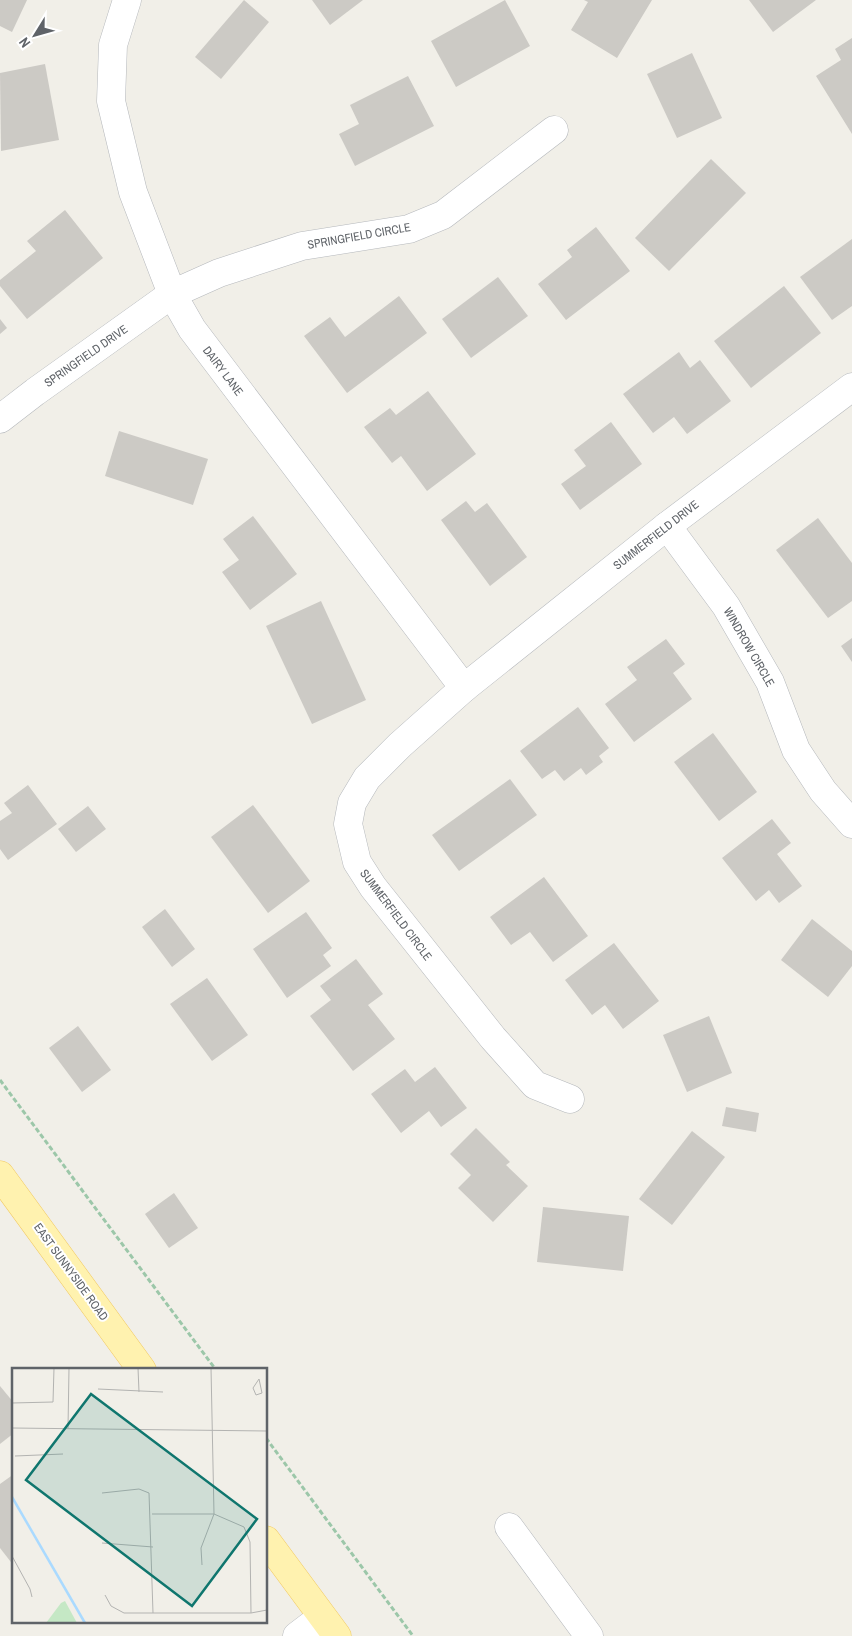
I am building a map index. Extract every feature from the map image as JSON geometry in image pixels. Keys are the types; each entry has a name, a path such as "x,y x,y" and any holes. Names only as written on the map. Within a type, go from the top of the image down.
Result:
{"main road":[{"name":"EAST SUNNYSIDE ROAD","path":"0,1175 141,1368"},
{"path":"268,1543 330,1626"}],"street":[{"name":"DAIRY LANE","path":"127,0 112,45 111,101 133,192 172,294 192,329 464,688"},
{"name":"SPRINGFIELD CIRCLE","path":"172,294 219,273 302,246 409,229 443,215 554,130"},
{"name":"SPRINGFIELD DRIVE","path":"0,419 172,294"},
{"name":"SUMMERFIELD DRIVE","path":"464,688 667,526 852,387"},
{"name":"WINDROW CIRCLE","path":"667,526 726,606 770,682 796,750 824,791 852,824"},
{"name":"SUMMERFIELD CIRCLE","path":"464,688 400,745 367,778 352,804 348,824 357,862 373,887 492,1038 535,1085 570,1099"},
{"path":"509,1527 589,1636"},
{"path":"298,1636 330,1626"}],"path":[{"path":"0,1080 215,1368"},
{"path":"268,1441 413,1636"}],"building":[{"path":"0,0 27,0 12,32 0,26"},
{"path":"244,0 269,22 221,79 195,57"},
{"path":"312,0 363,0 330,25"},
{"path":"505,0 530,46 456,87 431,41"},
{"path":"584,0 652,0 617,58 571,30 588,2"},
{"path":"749,0 816,0 773,32"},
{"path":"852,38 852,134 816,76 841,60 835,49"},
{"path":"692,53 722,118 677,138 647,74"},
{"path":"45,64 59,140 1,151 0,73"},
{"path":"408,76 434,126 355,166 339,134 359,124 350,105"},
{"path":"711,159 746,193 669,271 635,238"},
{"path":"65,210 103,258 27,319 0,286 0,280 36,251 27,241"},
{"path":"596,227 630,271 566,320 538,284 572,257 567,250"},
{"path":"852,239 852,306 832,320 800,277"},
{"path":"498,277 528,316 471,358 442,319"},
{"path":"784,286 821,333 751,388 714,341"},
{"path":"399,296 427,333 347,393 304,336 330,317 345,337"},
{"path":"0,319 7,328 0,334"},
{"path":"679,352 690,368 700,360 731,401 687,434 674,417 653,433 623,394"},
{"path":"428,391 476,454 427,491 401,456 392,463 364,427 390,408 396,415"},
{"path":"611,422 642,464 580,510 561,484 586,466 574,450"},
{"path":"119,431 208,459 193,505 105,476"},
{"path":"466,501 475,512 487,503 527,557 490,586 441,520"},
{"path":"253,516 297,574 250,610 222,572 239,560 223,539"},
{"path":"818,518 852,563 852,601 828,618 776,550"},
{"path":"321,601 366,700 312,724 266,626"},
{"path":"852,638 852,662 841,646"},
{"path":"666,639 685,664 673,673 692,699 634,742 605,704 637,680 627,667"},
{"path":"578,707 609,748 599,756 603,762 586,775 581,768 564,781 555,770 542,779 520,751"},
{"path":"713,733 757,792 719,821 674,762"},
{"path":"510,779 537,815 459,871 432,835"},
{"path":"28,785 57,824 8,860 0,849 0,821 12,813 4,803"},
{"path":"253,805 310,881 268,913 211,837"},
{"path":"88,806 106,829 76,852 58,829"},
{"path":"772,819 791,843 777,854 802,886 779,903 769,890 756,901 722,858"},
{"path":"544,877 588,936 553,962 530,932 511,945 490,917"},
{"path":"165,909 195,949 172,967 142,927"},
{"path":"306,912 332,948 323,955 331,966 287,998 253,949"},
{"path":"812,919 852,951 852,966 828,997 781,960"},
{"path":"614,943 659,1001 623,1029 605,1005 592,1015 565,980"},
{"path":"356,959 383,994 368,1005 395,1039 353,1071 310,1016 331,1000 320,986"},
{"path":"207,978 248,1035 212,1061 170,1004"},
{"path":"709,1016 732,1073 687,1092 663,1035"},
{"path":"78,1026 111,1070 82,1092 49,1048"},
{"path":"435,1067 467,1108 441,1127 429,1111 401,1133 371,1094 405,1069 415,1082"},
{"path":"726,1107 759,1113 756,1132 722,1126"},
{"path":"476,1128 510,1162 506,1165 528,1186 493,1222 458,1188 471,1175 450,1154"},
{"path":"692,1131 725,1157 672,1225 639,1199"},
{"path":"174,1193 198,1228 169,1248 145,1214"},
{"path":"543,1207 629,1216 623,1271 537,1262"},
{"path":"0,1386 12,1401 12,1435 0,1444"},
{"path":"12,1475 12,1563 0,1548 0,1484"}]}
